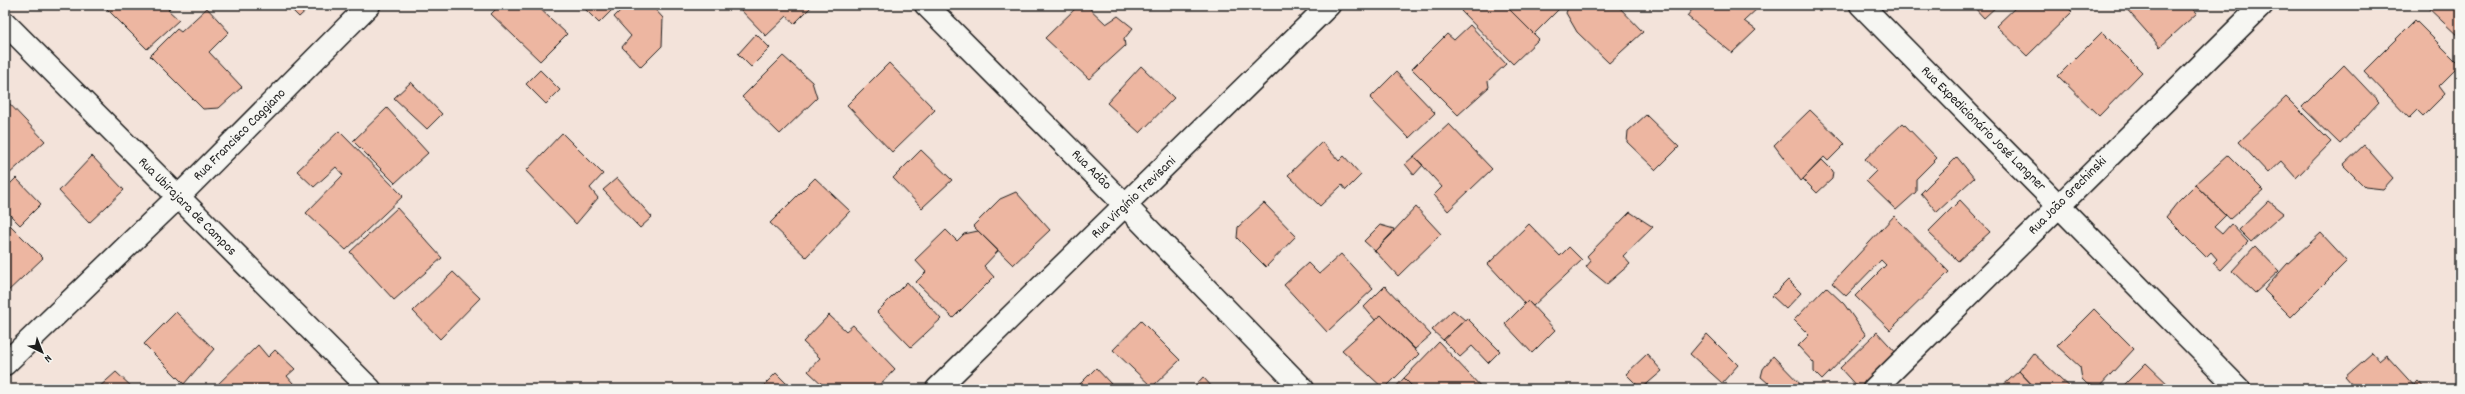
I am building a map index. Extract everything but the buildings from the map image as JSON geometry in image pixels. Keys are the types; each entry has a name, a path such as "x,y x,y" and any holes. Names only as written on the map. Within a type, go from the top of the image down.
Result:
{"street":[{"name":"Rua Francisco Caggiano","path":"5,364 178,197 369,5"},
{"name":"Rua Adão","path":"926,5 1126,206 1303,389"},
{"name":"Rua Virgínio Trevisani","path":"937,389 1126,206 1329,5"},
{"name":"Rua Expedicionário José Langner","path":"1861,5 2239,389"},
{"name":"Rua João Grechinski","path":"1874,389 2058,205 2262,5"},
{"name":"Rua Ubirajara de Campos","path":"5,23 370,389"}]}
